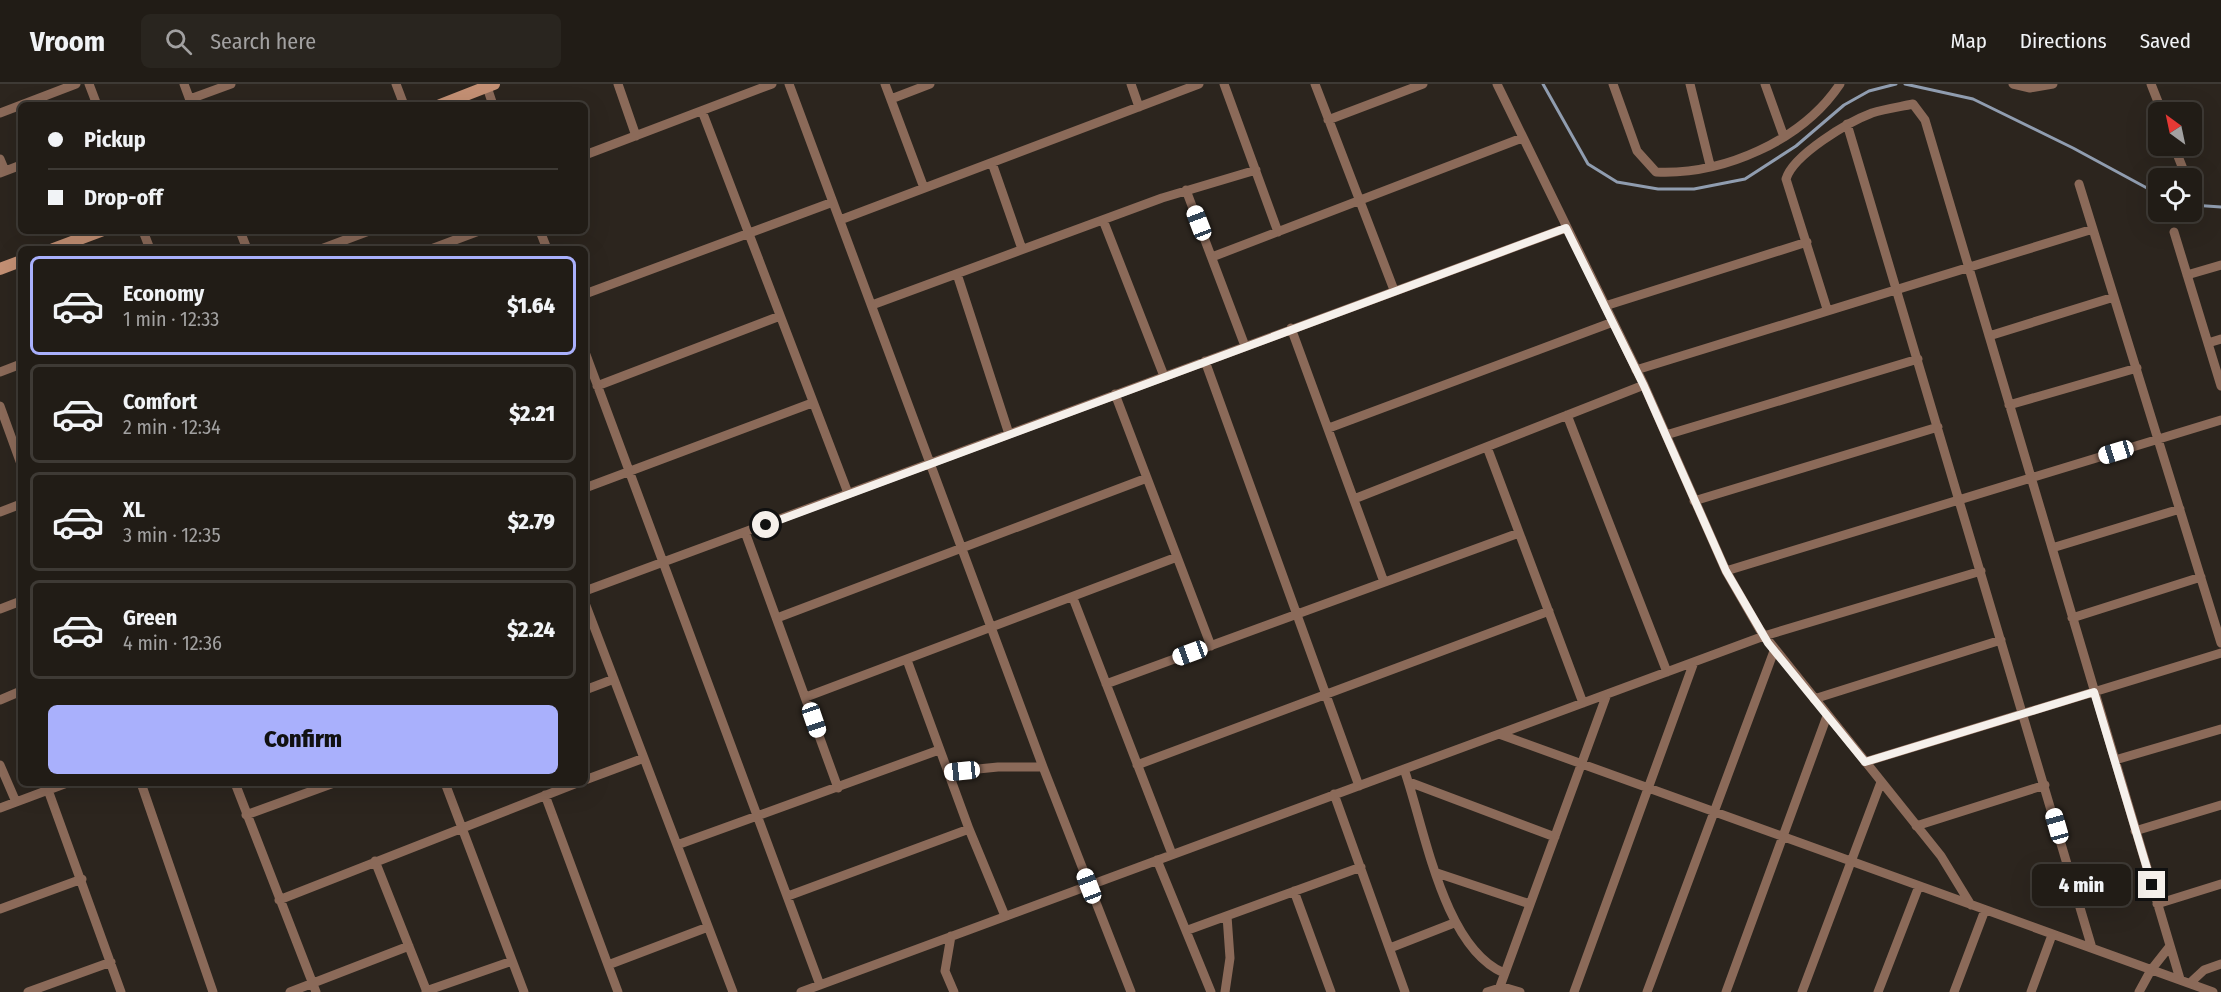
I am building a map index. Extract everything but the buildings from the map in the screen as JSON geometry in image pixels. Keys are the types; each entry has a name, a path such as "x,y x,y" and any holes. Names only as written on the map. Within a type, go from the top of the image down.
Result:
{"street":[{"path":"29,102 76,84"},
{"path":"89,84 96,102"},
{"path":"184,84 191,102 231,84"},
{"path":"396,84 403,102"},
{"path":"618,84 636,135"},
{"path":"588,154 772,84"},
{"path":"789,84 993,627 1043,767 1131,992"},
{"path":"885,84 924,188"},
{"path":"891,99 930,84"},
{"path":"1131,84 1139,107"},
{"path":"840,220 1200,84"},
{"path":"1224,84 1278,232"},
{"path":"1315,84 1394,290"},
{"path":"1329,120 1423,84"},
{"path":"1497,84 1644,386 1726,571 1774,651 1941,856 1971,905"},
{"path":"1613,84 1637,151 1656,172 1675,173 1735,160 1784,137 1823,106 1840,84"},
{"path":"1690,84 1710,165"},
{"path":"1765,84 1784,137"},
{"path":"2013,84 2030,88 2053,84"},
{"path":"2151,84 2158,102"},
{"path":"447,102 489,85 492,102"},
{"path":"1827,309 1786,179 1789,171 1796,162 1847,124 1872,113 1913,104 1919,108 1925,120 2180,980"},
{"path":"0,113 18,106"},
{"path":"702,111 848,494"},
{"path":"1847,124 2092,948"},
{"path":"1212,257 1522,138"},
{"path":"0,159 3,172 18,166"},
{"path":"992,163 1022,249"},
{"path":"872,305 1186,189 1256,170"},
{"path":"2079,184 2221,643"},
{"path":"1186,189 1245,346"},
{"path":"588,293 833,202"},
{"path":"1103,220 1164,376"},
{"path":"588,590 1566,228"},
{"path":"1636,370 1827,309 2093,229"},
{"path":"2174,232 2221,386"},
{"path":"61,246 93,234"},
{"path":"342,245 363,234"},
{"path":"449,234 452,241"},
{"path":"439,246 471,234"},
{"path":"1605,306 1807,242"},
{"path":"0,269 18,262"},
{"path":"2187,275 2221,265"},
{"path":"957,274 1009,434"},
{"path":"1989,336 2114,297"},
{"path":"597,386 780,316"},
{"path":"1329,428 1613,322"},
{"path":"1291,328 1384,582"},
{"path":"2208,343 2221,339"},
{"path":"1666,435 1918,359"},
{"path":"588,360 820,985"},
{"path":"1204,361 1359,786"},
{"path":"0,372 18,365"},
{"path":"2009,405 2137,368"},
{"path":"1354,499 1644,386"},
{"path":"1115,394 1211,646"},
{"path":"588,487 812,403"},
{"path":"0,406 18,456"},
{"path":"1567,415 1667,672"},
{"path":"1726,571 2221,420"},
{"path":"1694,501 1938,427"},
{"path":"1487,447 1583,703"},
{"path":"777,618 1147,478"},
{"path":"0,512 18,505"},
{"path":"2052,548 2180,509"},
{"path":"746,532 838,788"},
{"path":"1106,684 1519,533"},
{"path":"806,697 1177,557"},
{"path":"801,992 1764,636 1981,572"},
{"path":"2072,618 2201,577"},
{"path":"1073,598 1172,854"},
{"path":"0,609 18,602"},
{"path":"588,611 733,992"},
{"path":"1137,765 1549,611"},
{"path":"1814,699 2001,640"},
{"path":"1647,992 1774,651"},
{"path":"1865,762 2221,653"},
{"path":"907,660 939,750 1005,916"},
{"path":"1574,992 1694,662"},
{"path":"588,689 614,679"},
{"path":"3,696 18,692"},
{"path":"1499,989 1607,694"},
{"path":"1726,992 1827,716"},
{"path":"2115,760 2221,729"},
{"path":"1499,734 2214,992"},
{"path":"677,845 939,750"},
{"path":"588,779 644,758"},
{"path":"0,765 16,802"},
{"path":"948,772 1006,766 1043,767"},
{"path":"1404,769 1454,922 1480,958 1504,974"},
{"path":"1408,782 1555,837"},
{"path":"1802,992 1881,782"},
{"path":"1916,826 2045,785"},
{"path":"0,808 59,786"},
{"path":"142,786 213,992"},
{"path":"236,786 314,988"},
{"path":"246,815 326,786"},
{"path":"446,786 524,992"},
{"path":"279,900 569,786"},
{"path":"48,790 121,992"},
{"path":"1335,794 1406,992"},
{"path":"545,795 618,992"},
{"path":"2135,831 2221,805"},
{"path":"788,896 969,828"},
{"path":"1157,860 1188,930 1211,992"},
{"path":"375,861 427,992 512,961"},
{"path":"1188,930 1361,867"},
{"path":"1437,873 1530,904"},
{"path":"0,909 82,879"},
{"path":"2157,904 2221,884"},
{"path":"1878,992 1919,886"},
{"path":"1294,891 1331,992"},
{"path":"1954,992 1985,910"},
{"path":"1225,992 1230,958 1227,916"},
{"path":"1389,948 1454,922"},
{"path":"608,965 708,927"},
{"path":"2031,992 2052,935"},
{"path":"951,936 945,971 954,992"},
{"path":"290,992 314,988 409,946"},
{"path":"2139,992 2151,970 2170,946"},
{"path":"28,992 111,963"},
{"path":"2190,983 2204,970 2221,964"},
{"path":"1487,992 1499,989 1520,992"}],"waterway":[{"path":"1543,84 1588,164 1617,182 1658,189 1694,189 1745,179 1796,146 1844,105 1869,91 1896,84"},
{"path":"1905,84 1973,99 2073,148 2148,189"},
{"path":"2202,206 2221,207"}],"route":[{"path":"766,525 1311,320 1566,228 1644,386 1726,571 1768,643 1865,762 2094,692 2152,885"}]}
